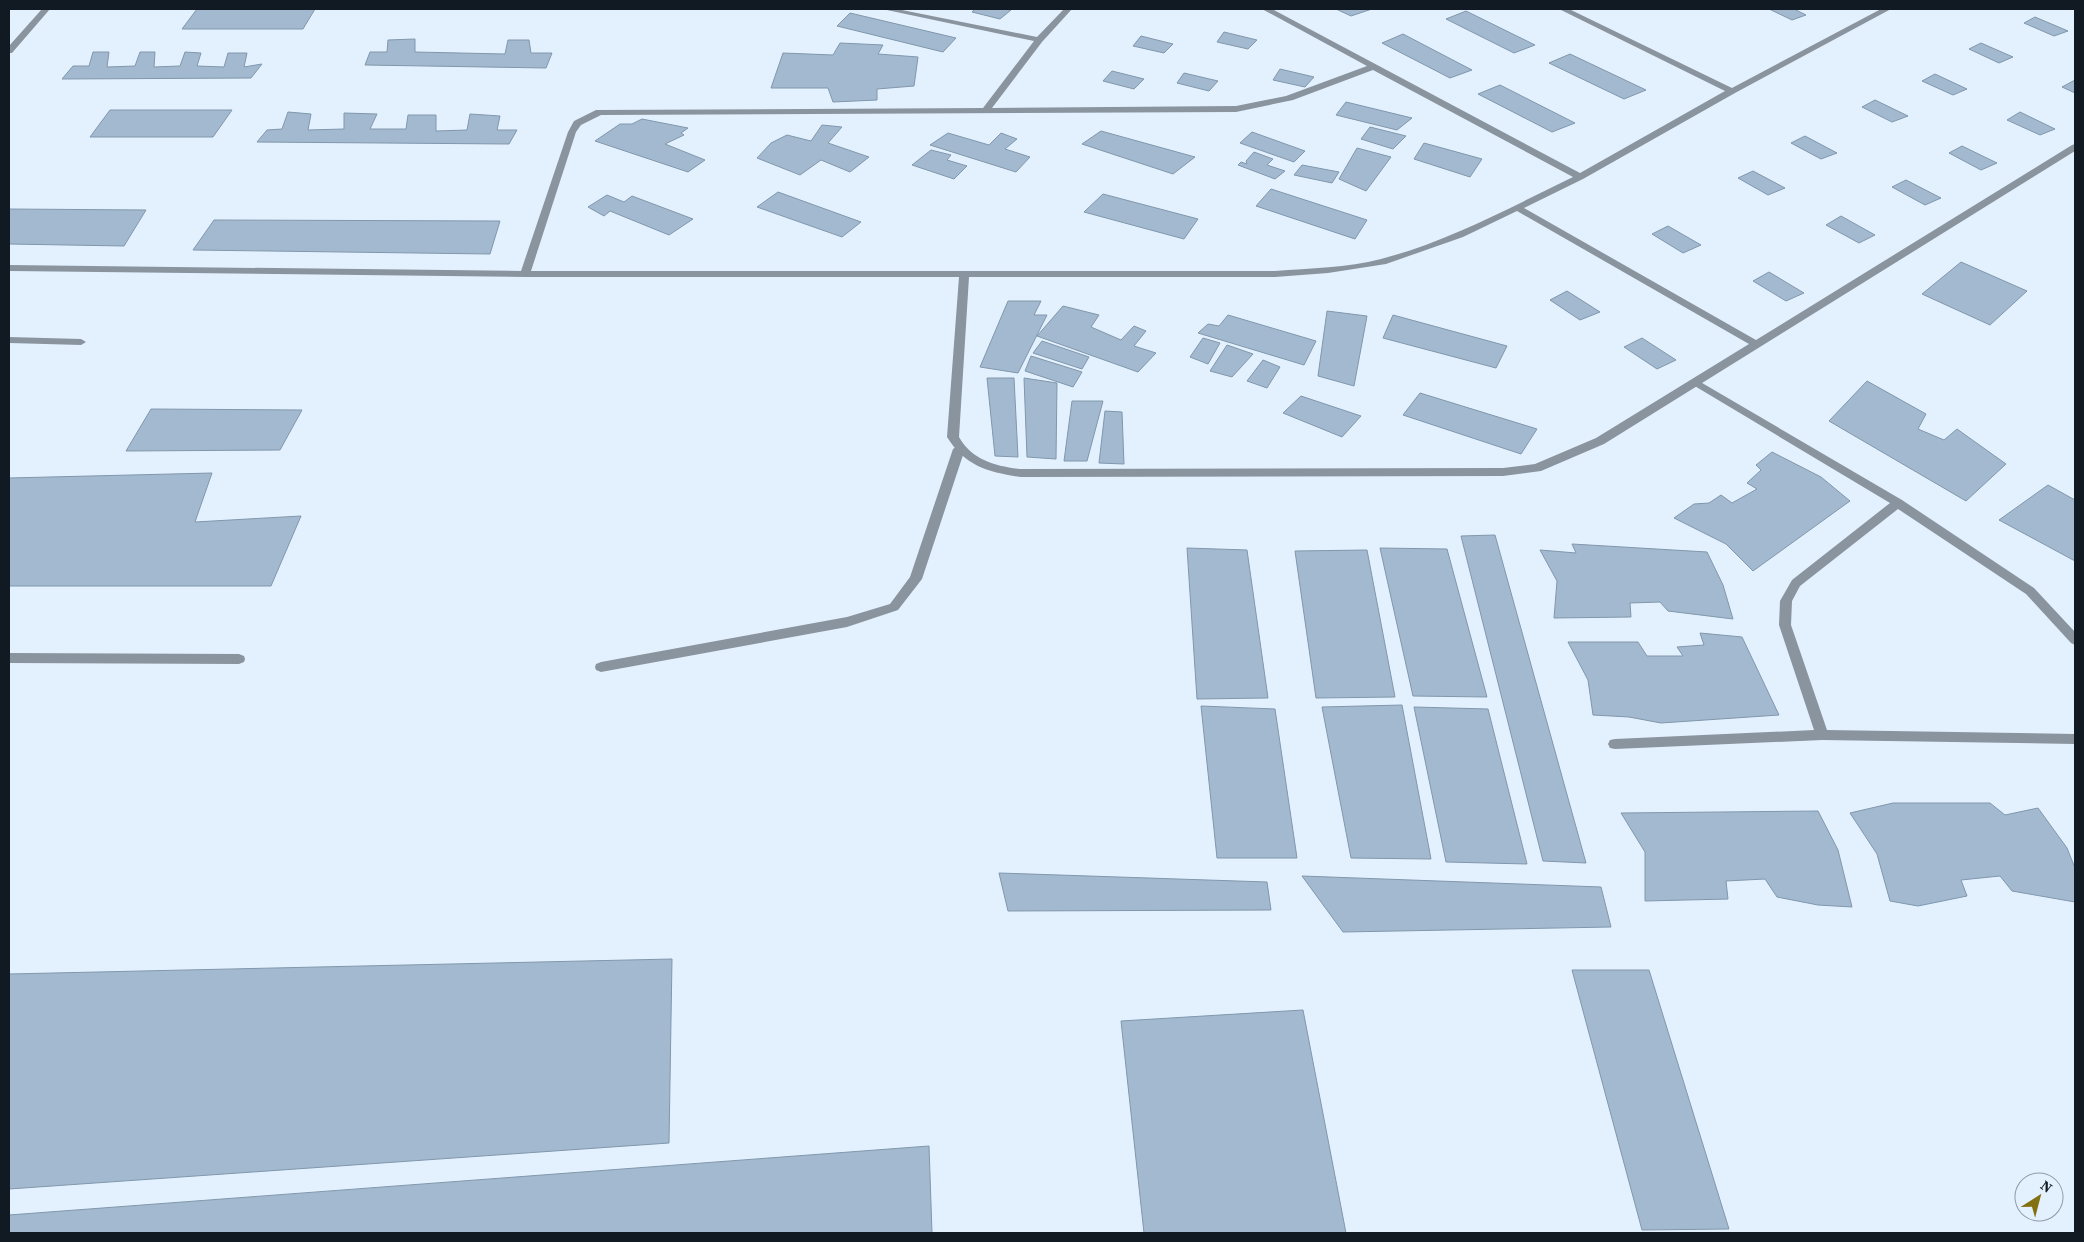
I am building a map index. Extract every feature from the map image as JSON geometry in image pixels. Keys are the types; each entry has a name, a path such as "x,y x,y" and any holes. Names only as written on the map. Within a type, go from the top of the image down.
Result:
{"street":[{"path":"9,51 46,9"},
{"path":"886,9 1039,40"},
{"path":"986,111 1039,40 1068,9"},
{"path":"1266,9 1580,177"},
{"path":"1563,9 1732,91"},
{"path":"9,268 525,274 1275,274 1328,270 1382,262 1420,251 1460,235 1580,177 1732,91 1887,9"},
{"path":"525,274 568,140 577,123 599,112 1236,108 1270,105 1304,95 1372,67"},
{"path":"964,274 953,437 959,449 978,462 998,471 1020,474 1503,472 1537,468 1600,441 1697,383 2075,147"},
{"path":"1516,207 1758,345"},
{"path":"9,340 81,342"},
{"path":"1697,383 1898,503 2030,591 2075,640"},
{"path":"600,667 847,622 894,607 916,579 959,449"},
{"path":"1822,735 1785,624 1786,601 1796,583 1898,503"},
{"path":"9,658 239,659"},
{"path":"1615,744 1822,735 2075,739"}],"building":[{"path":"197,9 315,9 303,29 182,29"},
{"path":"975,9 1011,10 1000,19 972,12"},
{"path":"1336,9 1372,9 1351,16"},
{"path":"1769,9 1794,9 1806,15 1792,20"},
{"path":"1466,11 1535,45 1514,53 1446,19"},
{"path":"850,13 956,38 943,52 837,26"},
{"path":"2035,17 2068,31 2054,36 2024,23"},
{"path":"1224,32 1257,40 1248,49 1217,42"},
{"path":"1403,34 1472,70 1450,78 1382,43"},
{"path":"1141,36 1173,44 1164,53 1133,46"},
{"path":"415,39 415,52 505,54 508,40 529,40 531,53 552,53 546,68 365,65 370,52 387,52 388,40"},
{"path":"840,43 883,45 878,54 918,57 914,86 877,89 877,100 833,102 828,88 771,88 783,53 833,55"},
{"path":"1981,43 2013,57 1999,63 1969,49"},
{"path":"93,52 109,52 107,67 135,66 140,52 155,52 154,67 180,66 185,52 201,53 197,66 224,67 228,53 247,53 244,67 262,64 251,78 62,79 73,66 89,66"},
{"path":"1570,54 1646,90 1624,99 1549,63"},
{"path":"1280,69 1314,77 1305,87 1273,80"},
{"path":"1112,71 1144,79 1134,89 1103,81"},
{"path":"1184,73 1218,81 1209,91 1177,83"},
{"path":"1935,74 1967,89 1953,95 1922,81"},
{"path":"2075,80 2075,93 2062,87"},
{"path":"1500,85 1575,123 1552,132 1478,94"},
{"path":"1875,100 1908,116 1892,122 1862,107"},
{"path":"1346,102 1412,118 1397,130 1336,115"},
{"path":"110,110 232,110 213,137 90,137"},
{"path":"288,112 311,114 308,130 344,129 344,113 377,114 370,129 406,129 408,115 436,115 436,131 467,130 470,114 500,116 497,130 517,130 509,144 257,142 267,130 282,129"},
{"path":"2020,112 2055,129 2040,135 2007,120"},
{"path":"642,119 688,128 681,133 684,135 665,144 705,160 688,172 595,141 620,124 632,124"},
{"path":"822,125 842,127 828,143 869,157 850,172 821,160 800,175 757,158 771,143 787,135 811,141"},
{"path":"1370,127 1406,136 1393,149 1361,139"},
{"path":"1101,131 1195,157 1173,174 1082,144"},
{"path":"1252,132 1305,151 1294,162 1240,143"},
{"path":"948,133 989,145 1001,133 1017,139 1005,149 1030,157 1016,172 930,145"},
{"path":"1805,136 1837,153 1821,159 1791,143"},
{"path":"1424,143 1482,159 1470,177 1414,159"},
{"path":"1962,146 1997,163 1981,170 1949,153"},
{"path":"1357,148 1391,157 1366,191 1339,179"},
{"path":"931,150 951,155 947,160 967,166 954,179 912,165"},
{"path":"1254,152 1273,159 1267,165 1285,171 1275,179 1238,165 1241,162 1247,164 1246,161"},
{"path":"1302,165 1339,172 1332,183 1294,175"},
{"path":"1753,171 1785,188 1768,195 1738,178"},
{"path":"1906,180 1941,198 1925,205 1892,187"},
{"path":"1271,189 1367,220 1355,239 1256,206"},
{"path":"778,192 861,222 842,237 757,207"},
{"path":"1103,194 1198,219 1184,239 1084,212"},
{"path":"607,195 624,202 632,196 693,219 669,235 610,211 604,216 588,207"},
{"path":"9,209 146,210 124,246 9,244"},
{"path":"1841,216 1875,235 1859,243 1826,225"},
{"path":"214,220 500,221 490,254 193,250"},
{"path":"1668,226 1701,245 1683,253 1652,234"},
{"path":"1961,262 2027,291 1990,325 1922,294"},
{"path":"1769,272 1804,293 1786,301 1753,281"},
{"path":"1567,291 1600,312 1580,320 1550,300"},
{"path":"1008,301 1041,301 1034,315 1047,315 1018,373 980,367"},
{"path":"1063,306 1099,315 1091,327 1121,340 1134,326 1146,331 1134,346 1156,353 1138,372 1037,336"},
{"path":"1327,311 1367,316 1354,386 1318,376"},
{"path":"1228,315 1316,341 1304,365 1198,333 1208,324 1219,326"},
{"path":"1393,315 1507,346 1496,368 1383,338"},
{"path":"1203,338 1220,343 1208,364 1190,357"},
{"path":"1642,338 1676,360 1657,369 1624,347"},
{"path":"1042,341 1089,357 1082,369 1033,353"},
{"path":"1227,345 1253,354 1232,377 1210,371"},
{"path":"1031,356 1082,372 1073,387 1025,371"},
{"path":"1263,360 1280,367 1267,388 1247,381"},
{"path":"987,378 1014,378 1018,457 995,456"},
{"path":"1024,378 1057,383 1056,459 1027,457"},
{"path":"1867,381 1926,414 1918,429 1944,440 1957,429 2006,464 1966,501 1829,421"},
{"path":"1420,393 1537,429 1521,454 1403,415"},
{"path":"1301,396 1361,416 1342,437 1283,413"},
{"path":"1072,401 1103,401 1087,461 1064,461"},
{"path":"151,409 302,410 280,450 126,451"},
{"path":"1105,411 1122,412 1124,464 1099,463"},
{"path":"1772,452 1821,477 1850,501 1753,571 1726,544 1674,518 1694,504 1709,503 1721,495 1732,503 1757,489 1747,483 1761,470 1756,465"},
{"path":"212,473 195,522 301,516 271,586 9,586 9,478"},
{"path":"2048,485 2075,500 2075,561 1999,520"},
{"path":"1495,535 1586,863 1543,861 1461,536"},
{"path":"1572,544 1707,552 1723,585 1733,619 1668,611 1660,602 1630,603 1631,617 1554,618 1557,581 1540,550 1576,553"},
{"path":"1187,548 1247,550 1268,698 1197,699"},
{"path":"1380,548 1447,549 1487,697 1413,696"},
{"path":"1367,550 1395,697 1316,698 1295,551"},
{"path":"1700,633 1742,637 1779,715 1661,723 1629,717 1593,715 1588,680 1568,642 1638,642 1647,656 1683,656 1677,647 1704,645"},
{"path":"1402,705 1431,859 1351,858 1322,707"},
{"path":"1201,706 1275,709 1297,858 1217,858"},
{"path":"1414,707 1488,709 1527,864 1446,862"},
{"path":"1893,803 1990,803 2005,815 2038,808 2067,848 2075,868 2075,902 2012,891 2000,876 1961,880 1967,896 1918,906 1890,901 1877,854 1850,813"},
{"path":"1818,811 1838,850 1852,907 1818,905 1777,897 1765,879 1726,881 1728,899 1645,901 1645,852 1621,813"},
{"path":"999,873 1267,882 1271,910 1008,911"},
{"path":"1302,876 1601,887 1611,927 1343,932"},
{"path":"672,959 669,1143 9,1189 9,974"},
{"path":"1572,970 1649,970 1729,1229 1642,1230"},
{"path":"1303,1010 1346,1233 1144,1233 1121,1021"},
{"path":"929,1146 932,1233 9,1233 9,1215"}]}
